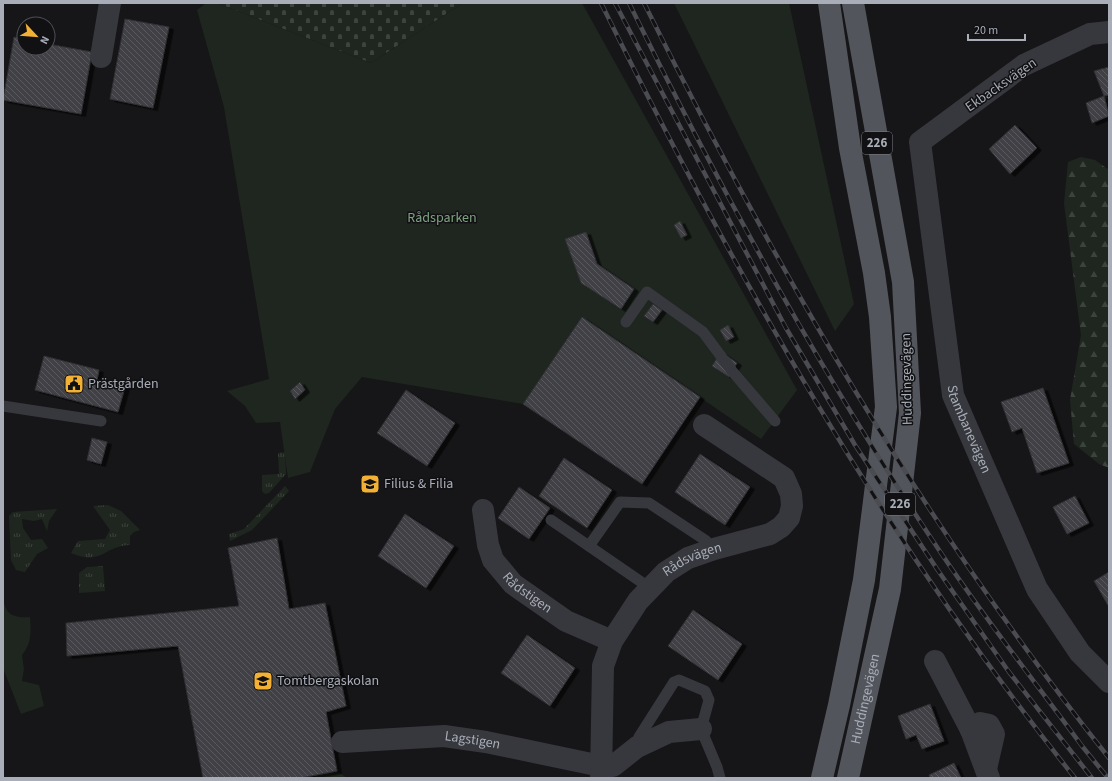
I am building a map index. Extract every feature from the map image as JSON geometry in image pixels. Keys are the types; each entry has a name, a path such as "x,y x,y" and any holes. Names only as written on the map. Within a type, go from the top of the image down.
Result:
{"main road":[{"name":"Huddingevägen","path":"822,778 839,705 864,580 886,407 880,317 874,273 850,148 829,3"},
{"name":"Huddingevägen","path":"848,778 890,589 910,413 903,282 853,3"}],"street":[{"path":"101,57 110,3"},
{"name":"Ekbacksvägen","path":"920,142 1024,66 1090,34 1109,32"},
{"name":"Stambanevägen","path":"920,142 953,395 1037,589 1080,653 1109,682"},
{"name":"Rådsvägen","path":"601,772 603,666 612,641 624,620 650,588 676,565 688,558 714,549 770,534 781,528 789,518 792,506 791,494 784,478 704,425"},
{"name":"Rådstigen","path":"483,510 488,545 493,560 514,584 566,621 612,641"},
{"path":"935,661 971,730 980,723 989,725 994,734 987,774"},
{"path":"601,772 613,766 637,747 669,732 701,729"},
{"name":"Lagstigen","path":"342,742 444,736 486,742 601,772"}],"lane":[{"path":"626,322 646,292 657,298 703,332 732,371 775,421"},
{"path":"3,406 100,421"},
{"path":"589,546 620,502 649,503 705,540 714,549"},
{"path":"551,520 650,588"},
{"path":"637,747 643,731 674,682 679,680 705,691 709,700 701,729 720,778"}],"green space":[{"name":"Rådsparken","path":"206,3 217,3 371,63 463,3 582,3 797,390 761,439 582,317 523,404 362,377 335,409 310,472 288,478 280,422 256,423 245,406 227,391 269,379 224,107 197,10"},
{"path":"217,3 463,3 371,63"},
{"path":"674,3 789,3 854,304 835,331"},
{"path":"1081,157 1095,160 1109,170 1109,468 1099,464 1074,444 1070,400 1081,335 1064,203 1068,162"},
{"path":"285,452 286,474 269,493 265,494 262,491 262,475 279,474 278,453"},
{"path":"285,486 289,491 252,530 230,541 229,534 244,529"},
{"path":"108,505 121,511 140,530 134,532 130,536 130,545 114,548 97,556 90,557 71,553 78,541 105,539 110,530 93,506"},
{"path":"57,509 49,521 47,531 42,519 34,521 22,519 23,528 31,540 42,539 48,548 37,554 25,572 16,570 11,560 9,516 13,512"},
{"path":"103,566 105,591 79,593 79,573 87,567"},
{"path":"3,590 4,604 12,615 18,617 30,617 31,632 29,642 22,655 24,669 22,681 39,685 44,706 21,714 3,668"},
{"path":"337,771 347,778 315,778 316,775"}],"building":[{"path":"125,19 169,27 153,108 110,99"},
{"path":"14,37 16,37 16,56 56,56 56,45 92,52 81,114 3,100"},
{"path":"1109,67 1109,95 1104,96 1094,71"},
{"path":"1104,96 1109,116 1092,123 1086,103"},
{"path":"1015,125 1037,148 1010,174 989,149"},
{"path":"680,221 687,235 681,238 674,225"},
{"path":"586,232 597,264 634,289 621,309 581,283 565,239"},
{"path":"653,304 662,310 653,322 644,316"},
{"path":"582,317 700,397 642,484 523,404"},
{"path":"728,325 734,337 726,341 720,330"},
{"path":"721,352 737,363 729,377 712,366"},
{"name":"Prästgården","path":"44,356 99,370 97,380 125,387 118,412 35,390"},
{"path":"300,382 305,390 295,399 290,391"},
{"path":"1043,388 1069,463 1037,473 1022,428 1012,432 1001,402"},
{"path":"406,390 455,423 427,466 377,433"},
{"path":"92,438 107,442 101,464 87,460"},
{"path":"700,454 750,487 725,525 675,492"},
{"path":"564,458 612,490 587,528 539,496"},
{"path":"519,487 550,508 529,539 498,518"},
{"path":"1075,496 1089,523 1067,534 1053,507"},
{"path":"405,514 454,546 426,588 378,556"},
{"name":"Tomtbergaskolan","path":"277,538 289,609 325,603 346,706 326,712 337,771 300,778 203,778 178,646 67,656 66,623 239,606 228,548"},
{"path":"1109,572 1109,607 1094,581"},
{"path":"693,610 742,644 718,680 668,646"},
{"path":"527,635 575,668 550,706 501,673"},
{"path":"930,704 944,741 922,749 916,735 906,739 898,716"},
{"path":"954,763 961,778 930,778 929,775"}],"railway":[{"path":"601,3 705,206 817,404 877,500 940,595 1006,688 1075,778"},
{"path":"615,3 786,328 855,445 937,569 1009,672 1092,778"},
{"path":"629,3 735,211 851,413 970,596 1082,746 1108,778"},
{"path":"644,3 746,201 800,298 857,393 915,487 977,580 1041,670 1109,758"}],"place":[{"name":"Prästgården","path":"74,384"},
{"name":"Filius & Filia","path":"370,484"},
{"name":"Tomtbergaskolan","path":"263,681"}]}
